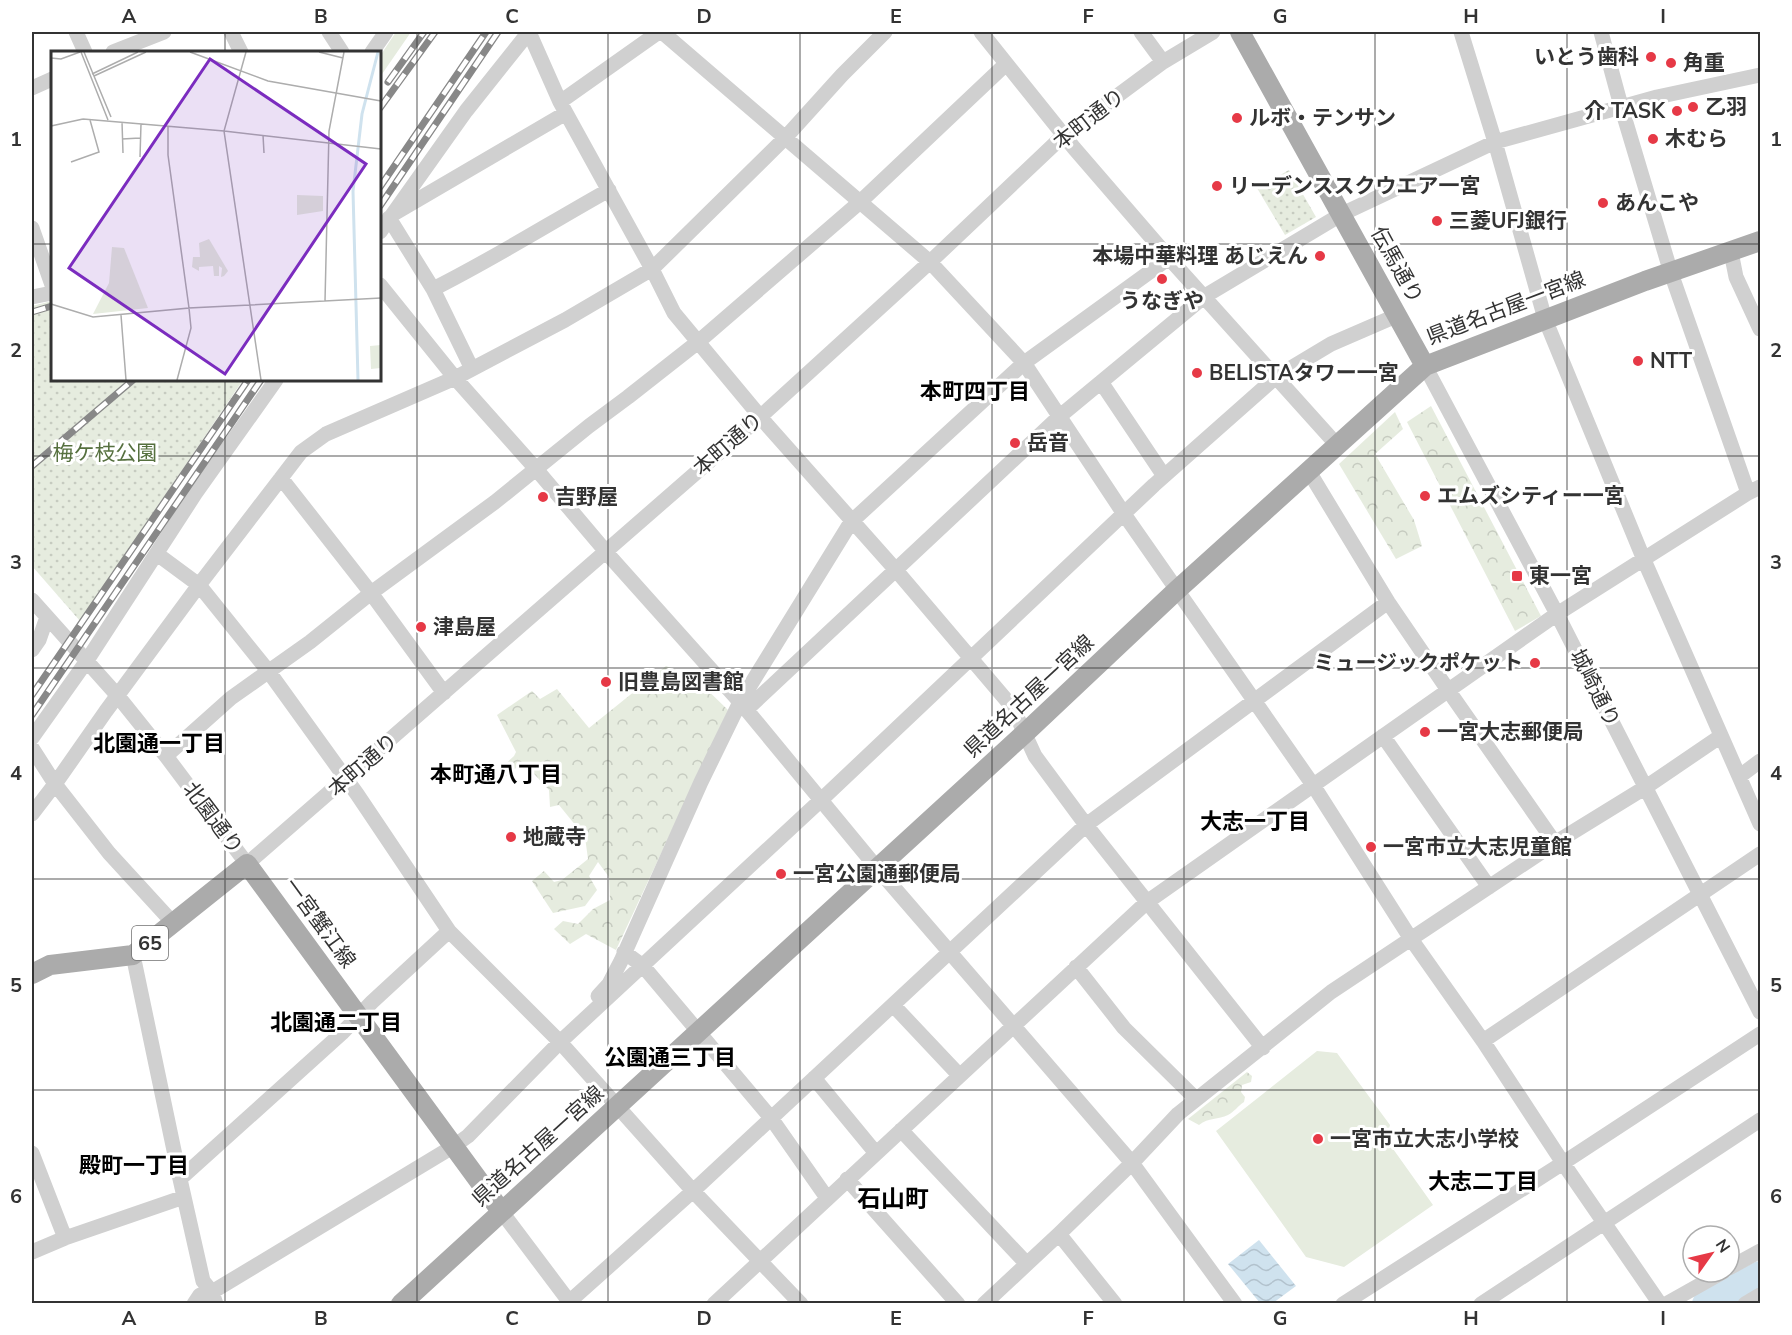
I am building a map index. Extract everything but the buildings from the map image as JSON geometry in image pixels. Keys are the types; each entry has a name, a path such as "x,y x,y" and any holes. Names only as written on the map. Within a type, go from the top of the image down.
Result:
{"main road":[{"name":"伝馬通り","path":"1240,32 1425,366"},
{"name":"県道名古屋一宮線","path":"401,1304 1024,734 1308,470 1425,366 1545,319 1761,242"},
{"name":"65","path":"32,974 50,965 133,955 247,864"},
{"name":"一宮蟹江線","path":"247,864 501,1211"}],"street":[{"path":"76,32 86,51"},
{"path":"116,51 164,32"},
{"path":"231,32 240,51"},
{"path":"329,32 341,51"},
{"path":"373,51 386,32"},
{"path":"381,230 466,111 529,32 563,107 674,312 760,417 895,569 1012,708 1035,756 1086,825 1263,1048"},
{"path":"390,217 563,107 661,32 860,202 930,262 1024,363 1124,514 1313,785 1411,939 1483,1041 1660,1304"},
{"path":"32,814 56,784 117,695 301,452 326,434 456,378 565,320 652,269 785,138 885,32"},
{"path":"981,32 1064,136 1169,258 1337,445"},
{"path":"1141,32 1163,62"},
{"name":"本町通り","path":"247,864 760,417 1064,136 1163,62 1214,32"},
{"path":"1461,32 1496,142 1545,319 1644,560 1761,824"},
{"path":"714,1304 875,1152 1147,902 1557,614 1754,490 1671,273 1601,32"},
{"path":"166,756 231,698 310,642 371,593 495,502 698,342 860,202 1006,64"},
{"path":"743,706 1060,416 1205,296 1342,214 1496,142 1621,106 1712,84 1761,75"},
{"path":"32,88 51,79"},
{"path":"433,289 478,267 520,240 609,190"},
{"path":"390,217 433,289 472,369"},
{"path":"32,228 51,282"},
{"path":"1731,252 1736,277 1761,329"},
{"path":"560,1042 609,984 701,782 851,522 1024,363 1169,258"},
{"path":"381,286 456,378 743,706 877,868 1132,1163 1235,1304"},
{"path":"32,297 51,293"},
{"path":"194,1304 200,1295 214,1298 468,1136 560,1042 821,800 1164,476 1276,377 1331,344 1398,315"},
{"name":"城崎通り","path":"1425,366 1557,614 1761,1012"},
{"path":"32,738 86,662 195,494 275,381"},
{"path":"1101,382 1164,476"},
{"path":"1308,470 1388,602 1556,843"},
{"path":"281,478 371,593 444,693"},
{"path":"157,554 199,585 269,672 346,779 449,930 560,1042 693,1191 801,1304"},
{"name":"北園通り","path":"32,600 117,695 247,864"},
{"path":"501,1211 570,1303 1086,825 1388,602"},
{"path":"32,650 39,640 47,617"},
{"path":"1383,736 1489,887"},
{"path":"984,1304 1132,1163 1178,1114 1331,992 1721,736"},
{"path":"32,748 56,784 109,853 174,924"},
{"path":"1740,776 1761,761"},
{"path":"1483,1041 1761,854"},
{"path":"180,1179 359,1017 449,930"},
{"path":"624,952 643,966 771,1118 827,1198"},
{"path":"133,955 203,1281 214,1298"},
{"path":"1076,967 1124,1028 1196,1099"},
{"path":"893,1005 959,1075"},
{"path":"1342,1304 1761,1034"},
{"path":"814,1078 875,1152"},
{"path":"1480,1304 1761,1120"},
{"path":"901,1130 1027,1264"},
{"path":"32,1153 66,1238"},
{"path":"846,1179 958,1304"},
{"path":"32,1252 184,1197"},
{"path":"1059,1234 1115,1304"},
{"path":"1741,1262 1761,1251"},
{"path":"1666,1304 1702,1284"},
{"path":"1745,1304 1761,1296"}],"green space":[{"path":"396,32 411,32 381,76 381,54"},
{"path":"1289,170 1316,217 1285,235 1257,188"},
{"name":"梅ケ枝公園","path":"51,301 51,381 242,381 80,621 32,566 32,306"},
{"path":"1431,406 1541,616 1515,631 1407,422"},
{"path":"1395,412 1403,429 1375,454 1414,520 1422,546 1396,559 1339,464"},
{"path":"666,666 694,677 728,710 616,950 586,934 570,944 554,929 563,921 578,924 593,909 610,900 609,877 598,862 589,876 597,890 585,906 553,913 532,881 544,871 554,882 562,880 588,859 585,837 559,805 550,807 549,790 523,762 504,778 499,770 516,752 497,715 532,691 540,699 557,689 589,728"},
{"path":"1317,1051 1337,1053 1390,1125 1386,1139 1433,1205 1344,1267 1306,1257 1216,1131"},
{"path":"1247,1072 1252,1076 1251,1082 1242,1085 1241,1092 1245,1097 1244,1102 1232,1112 1199,1125 1188,1119"}],"water":[{"path":"1259,1240 1296,1286 1273,1303 1260,1303 1228,1264"}],"waterway":[{"path":"1706,1304 1760,1275"}],"railway":[{"path":"388,82 424,32"},
{"path":"381,107 435,32"},
{"path":"381,186 486,32"},
{"path":"381,205 498,32"},
{"path":"32,312 51,306"},
{"path":"32,466 132,381"},
{"path":"32,695 247,381"},
{"path":"32,715 260,381"}],"place":[{"name":"いとう歯科","path":"1651,57"},
{"name":"角重","path":"1671,63"},
{"name":"乙羽","path":"1693,107"},
{"name":"介 TASK","path":"1677,111"},
{"name":"ルボ・テンサン","path":"1237,118"},
{"name":"木むら","path":"1653,139"},
{"name":"リーデンススクウエア一宮","path":"1217,186"},
{"name":"あんこや","path":"1603,203"},
{"name":"三菱UFJ銀行","path":"1437,221"},
{"name":"本場中華料理 あじえん","path":"1320,256"},
{"name":"うなぎや","path":"1162,279"},
{"name":"NTT","path":"1638,361"},
{"name":"BELISTAタワー一宮","path":"1197,373"},
{"name":"岳音","path":"1015,443"},
{"name":"エムズシティー一宮","path":"1425,496"},
{"name":"吉野屋","path":"543,497"},
{"name":"東一宮","path":"1517,576"},
{"name":"津島屋","path":"421,627"},
{"name":"ミュージックポケット","path":"1535,663"},
{"name":"旧豊島図書館","path":"606,682"},
{"name":"一宮大志郵便局","path":"1425,732"},
{"name":"地蔵寺","path":"511,837"},
{"name":"一宮市立大志児童館","path":"1371,847"},
{"name":"一宮公園通郵便局","path":"781,874"},
{"name":"一宮市立大志小学校","path":"1318,1139"}],"district":[{"name":"本町四丁目","path":"975,391"},
{"name":"北園通一丁目","path":"159,743"},
{"name":"本町通八丁目","path":"496,774"},
{"name":"大志一丁目","path":"1255,821"},
{"name":"北園通二丁目","path":"336,1022"},
{"name":"公園通三丁目","path":"670,1057"},
{"name":"殿町一丁目","path":"134,1165"},
{"name":"大志二丁目","path":"1483,1181"},
{"name":"石山町","path":"893,1199"}]}
